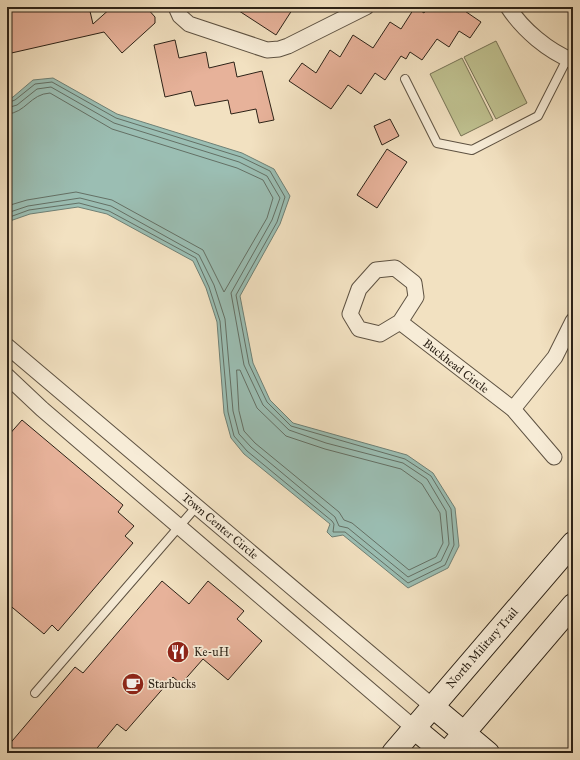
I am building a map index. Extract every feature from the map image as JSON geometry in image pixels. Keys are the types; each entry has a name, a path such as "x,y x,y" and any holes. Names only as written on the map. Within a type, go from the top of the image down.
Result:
{"main road":[{"name":"North Military Trail","path":"393,753 573,543"},
{"path":"447,753 573,605"},
{"path":"432,706 488,753"},
{"path":"414,728 444,753"}],"street":[{"path":"176,7 180,16 189,24 267,50 279,50 366,7"},
{"path":"508,7 527,30 546,46 570,60"},
{"path":"395,268 414,283 416,297 400,322 380,334 359,329 350,314 360,289 376,270 395,268"},
{"path":"513,409 554,357 573,321"},
{"name":"Buckhead Circle","path":"400,322 513,409 554,457"},
{"name":"Town Center Circle","path":"7,346 432,706"},
{"path":"7,376 42,409 414,728"}],"lane":[{"path":"405,80 437,143 472,150 538,116 570,60"},
{"path":"35,693 197,506"}],"green space":[{"path":"496,41 527,103 496,119 464,57"},
{"path":"462,58 493,120 461,136 430,74"}],"water":[{"path":"53,78 117,114 242,153 274,169 290,196 280,224 240,296 253,363 270,400 293,423 407,455 433,473 455,508 459,546 448,568 408,588 343,535 332,537 327,532 330,524 244,454 231,438 224,413 217,322 206,288 193,261 107,214 78,207 30,214 7,222 7,100 13,97 33,80"}],"building":[{"path":"30,7 89,7 93,24 112,7 146,7 155,17 155,23 122,53 104,32 7,54 7,12"},
{"path":"233,7 294,7 276,35"},
{"path":"415,7 424,13 428,7 459,7 481,22 470,38 459,31 449,47 437,39 422,60 410,52 406,59 401,56 385,80 375,73 361,94 348,85 331,109 289,81 302,63 316,73 330,50 340,57 353,35 373,48 390,22 401,29"},
{"path":"175,40 179,58 206,52 209,68 234,62 237,77 262,71 274,120 259,123 256,109 231,114 228,100 195,106 191,91 165,97 154,45"},
{"path":"390,119 399,136 382,145 374,126"},
{"path":"387,149 407,162 377,208 357,195"},
{"path":"22,420 123,505 118,512 134,526 125,536 133,543 58,631 52,625 44,634 7,603 7,437"},
{"path":"162,581 189,604 208,581 244,611 237,619 262,641 228,680 203,659 181,684 173,677 126,731 117,724 93,753 7,753 7,747 75,667 83,673"}],"place":[{"name":"Ke-uH","path":"178,652"},
{"name":"Starbucks","path":"133,684"}]}
